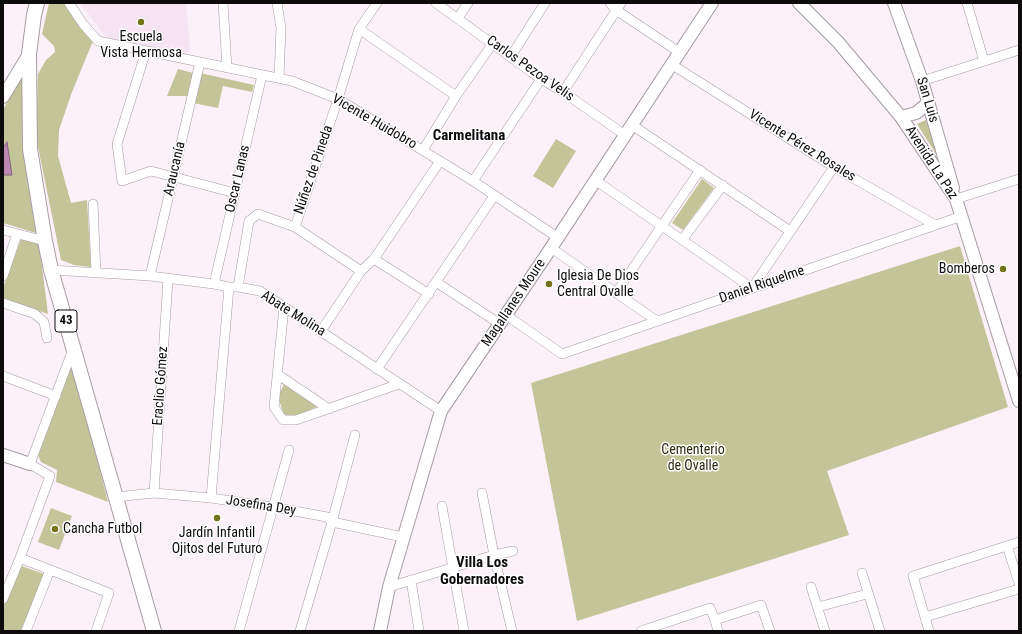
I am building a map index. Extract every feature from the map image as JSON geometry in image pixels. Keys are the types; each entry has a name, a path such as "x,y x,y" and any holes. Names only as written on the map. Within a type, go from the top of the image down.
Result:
{"main road":[{"name":"43","path":"37,3 29,54 30,149 45,241 51,270 154,631"}],"street":[{"name":"Vicente Huidobro","path":"70,3 82,24 98,41 292,81 338,99 473,181 616,293 657,321"},
{"path":"223,3 227,68"},
{"path":"277,3 281,28 279,78"},
{"name":"Núñez de Pineda","path":"295,227 338,99 359,29 377,3"},
{"name":"Carlos Pezoa Velis","path":"436,3 541,79 563,92 625,135"},
{"path":"458,18 468,3"},
{"path":"511,56 545,3"},
{"name":"Magallanes Moure","path":"380,631 389,587 441,411 712,3"},
{"name":"Avenida La Paz","path":"799,3 838,42 901,118 956,198 1018,396"},
{"name":"San Luis","path":"894,3 922,81 956,198"},
{"path":"967,3 984,61"},
{"path":"563,92 615,5 679,52"},
{"path":"359,29 456,96"},
{"path":"423,150 456,96 493,43"},
{"path":"922,81 1019,50"},
{"path":"146,51 117,144 122,181 151,171 235,193"},
{"path":"3,97 29,54"},
{"name":"Araucanía","path":"150,276 200,62"},
{"name":"Vicente Pérez Rosales","path":"671,64 834,167 935,225"},
{"name":"Oscar Lanas","path":"214,284 262,75"},
{"path":"473,181 541,79"},
{"path":"901,118 916,113 928,103"},
{"path":"632,125 790,231"},
{"path":"321,332 361,271 374,259 440,161"},
{"path":"595,180 752,288 834,167"},
{"path":"616,293 700,170"},
{"path":"956,198 1019,179"},
{"path":"682,240 723,185"},
{"path":"377,369 494,196"},
{"path":"93,204 96,273"},
{"path":"211,498 233,287 249,220 258,214 295,227 361,271"},
{"name":"Daniel Riquelme","path":"503,319 562,354 962,216"},
{"path":"3,230 45,241"},
{"path":"3,276 17,234"},
{"path":"374,259 429,294"},
{"name":"Abate Molina","path":"51,270 150,276 260,291 441,411"},
{"name":"Eraclio Gómez","path":"154,493 168,279"},
{"path":"436,282 503,319"},
{"path":"3,303 34,314 44,322 47,338"},
{"path":"284,307 274,407 283,420 296,420 399,384"},
{"path":"30,464 73,347"},
{"path":"277,374 329,409"},
{"path":"3,376 56,396"},
{"path":"300,631 332,522 355,434"},
{"path":"239,631 289,450"},
{"path":"3,455 30,464 50,476 20,558 3,599"},
{"name":"Josefina Dey","path":"116,497 154,493 211,498 273,506 327,517 332,522 403,537"},
{"path":"482,493 494,555 512,631"},
{"path":"442,506 464,631"},
{"path":"930,631 913,576 1019,542"},
{"path":"1008,546 1019,583"},
{"path":"389,587 494,555 513,551"},
{"path":"20,558 109,593 96,631"},
{"path":"26,631 50,570"},
{"path":"862,573 867,594 880,631"},
{"path":"411,580 419,631"},
{"path":"812,588 825,631"},
{"path":"925,617 1019,589"},
{"path":"818,607 867,594"},
{"path":"715,620 761,605 770,631"},
{"path":"641,631 710,608 718,631"}],"shaded area":[{"name":"Escuela Vista Hermosa","path":"80,3 186,3 190,48 187,56 107,39"},
{"path":"7,142 12,175 3,175 3,148"}],"green space":[{"path":"49,3 65,3 93,41 72,92 59,130 58,156 71,203 87,200 91,267 74,265 61,260 36,137 38,74 46,60 55,52 54,46 42,34"},
{"path":"178,69 193,73 188,96 167,96"},
{"path":"24,71 24,148 36,233 3,223 3,110"},
{"path":"200,73 254,85 252,92 223,86 218,108 193,103"},
{"path":"926,120 943,165 917,124"},
{"path":"556,139 576,151 553,188 533,176"},
{"path":"702,179 714,188 683,230 672,223"},
{"path":"21,239 39,243 48,314 3,299 3,288"},
{"name":"Cementerio de Ovalle","path":"960,246 1008,407 827,471 849,535 577,621 531,383"},
{"path":"72,361 108,502 56,482 57,470 41,462 38,455"},
{"path":"284,384 317,407 295,416 284,415 278,397"},
{"name":"Cancha Futbol","path":"51,508 72,516 59,550 38,542"},
{"path":"19,565 44,574 22,631 3,631 3,604"}],"place":[{"name":"Escuela Vista Hermosa","path":"141,22"},
{"name":"Bomberos","path":"1003,269"},
{"name":"Iglesia De Dios Central Ovalle","path":"549,284"},
{"name":"Jardín Infantil Ojitos del Futuro","path":"217,518"},
{"name":"Cancha Futbol","path":"55,529"}],"district":[{"name":"Carmelitana","path":"469,136"},
{"name":"Villa Los Gobernadores","path":"482,572"}]}
